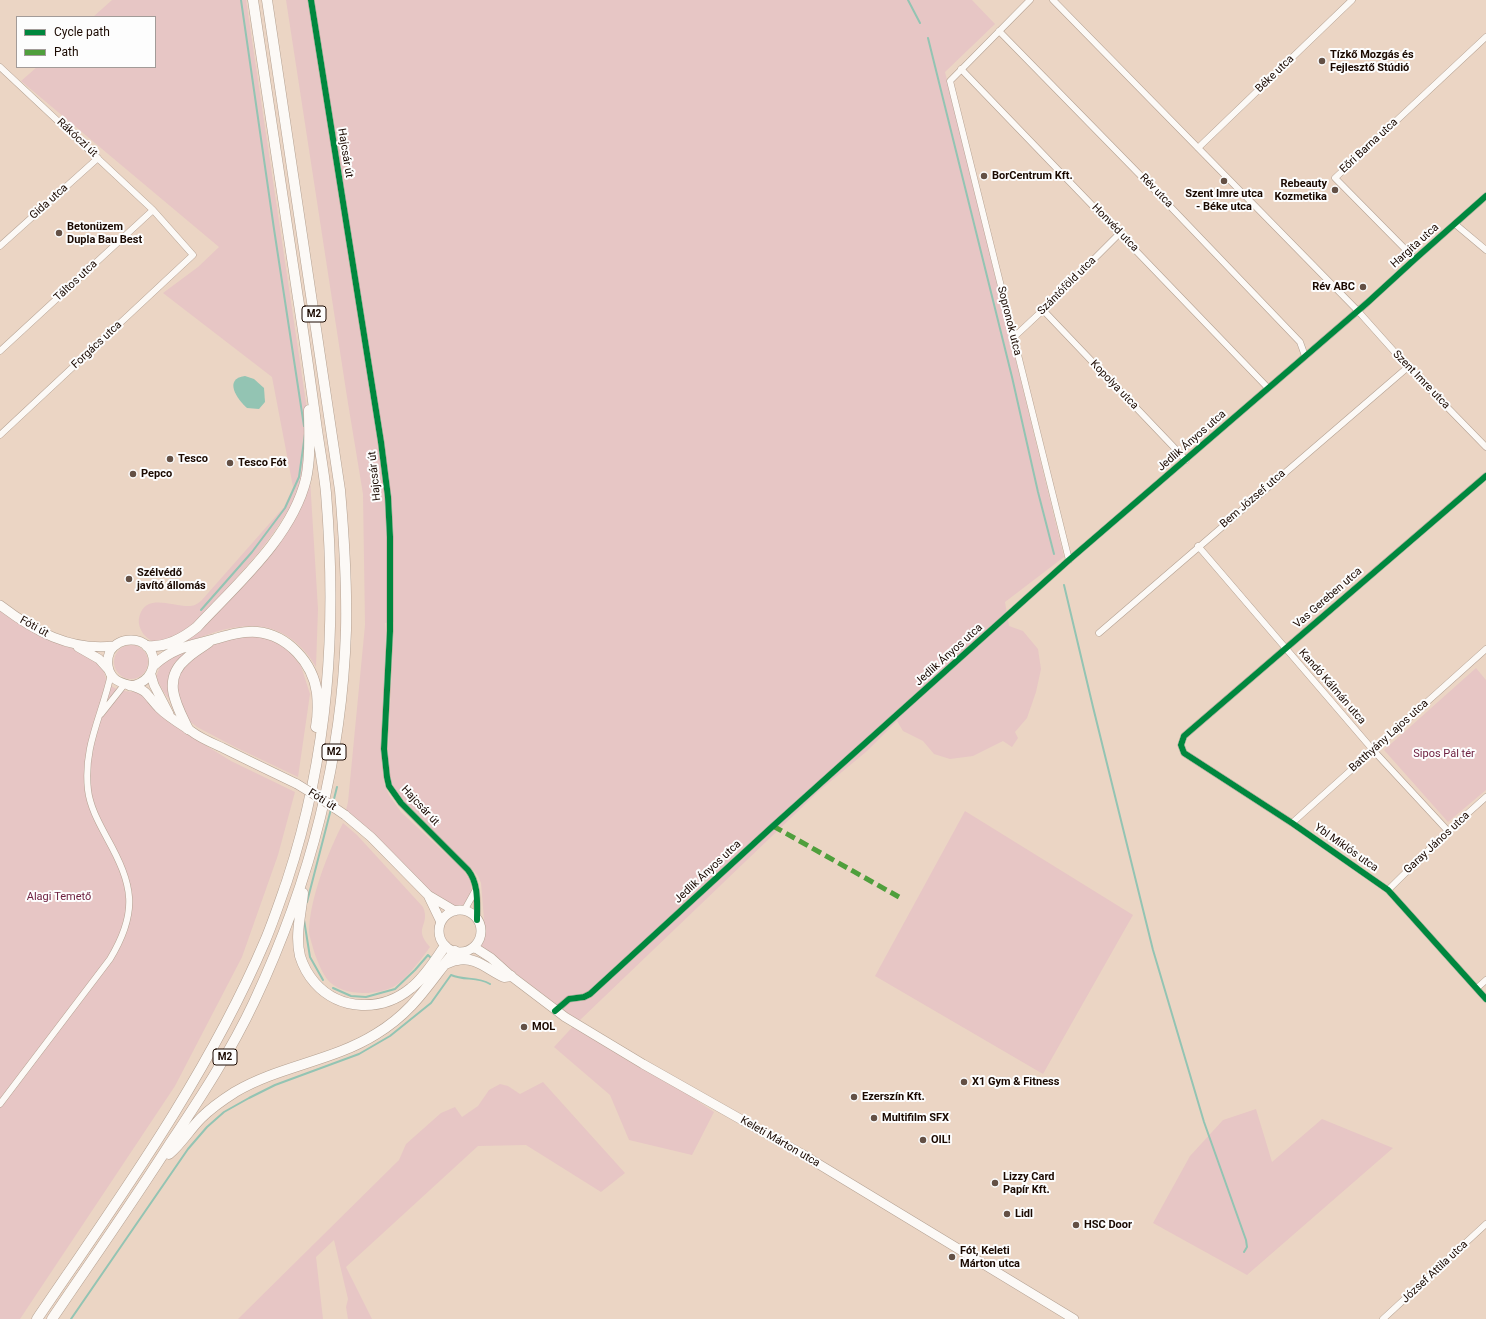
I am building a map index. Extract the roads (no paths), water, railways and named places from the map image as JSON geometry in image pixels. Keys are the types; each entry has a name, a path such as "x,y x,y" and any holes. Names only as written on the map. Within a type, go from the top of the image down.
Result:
{"highway":[{"name":"M2","path":"37,1319 168,1124 209,1056 239,998 266,938 292,866 308,807 318,755 327,688 331,591 326,490 253,0"},
{"name":"M2","path":"52,1319 156,1166 222,1062 254,1003 281,940 306,872 322,813 334,750 339,714 346,630 344,540 339,482 267,0"},
{"path":"146,646 156,647 172,643 184,637 197,627 263,556 292,515 303,490 309,454 307,356"},
{"path":"152,670 164,656 171,652 205,640 237,633 258,632 284,641 298,653 312,675 317,694 315,734 318,755"},
{"path":"188,729 173,696 172,686 174,678 178,668 185,659 214,639"},
{"path":"306,872 299,918 298,944 300,957 310,977 328,994 339,1000 359,1005 374,1005 396,998 411,988 420,979 445,946"},
{"path":"156,1166 174,1150 201,1117 235,1092 272,1076 348,1048 375,1035 388,1026 409,1010 424,993 455,951"},
{"path":"445,964 454,960 470,959 504,977 511,976"}],"main road":[{"name":"Fóti út","path":"0,605 24,623 52,637 72,643"},
{"path":"110,672 108,657 114,646 119,642 132,640 138,641 146,646 152,654 154,685 171,717"},
{"path":"72,643 97,648 114,646"},
{"path":"72,643 99,659 117,682 127,685 142,683 152,670"},
{"name":"Fóti út","path":"127,685 144,691 157,706 188,729 214,744 297,784 345,815 372,837 428,895 441,922"},
{"path":"428,895 459,911 473,915 480,925 481,933 475,944 462,952 455,951 445,946 439,933 441,922 446,916 459,911"},
{"name":"Keleti Márton utca","path":"475,944 511,976 556,1011 643,1064 802,1154 1074,1319"}],"street":[{"name":"Hajcsár út","path":"311,0 381,442 388,497 390,537 390,631 384,749 386,777 393,792 401,803 471,873 476,889 477,920"},
{"path":"961,69 1030,0"},
{"path":"1053,0 1358,311"},
{"name":"Béke utca","path":"1198,148 1352,0"},
{"name":"Rév utca","path":"999,31 1300,342 1305,356"},
{"name":"Eőri Barna utca","path":"1415,259 1335,178 1486,37"},
{"name":"Rákóczi út","path":"0,67 153,210 193,255"},
{"name":"Sopronok utca","path":"961,69 950,81 1068,560"},
{"name":"Honvéd utca","path":"961,69 1268,388"},
{"name":"Gida utca","path":"0,246 98,158"},
{"name":"Hargita utca","path":"1358,311 1486,196"},
{"name":"Táltos utca","path":"0,351 153,210"},
{"path":"1455,224 1486,250"},
{"name":"Szántóföld utca","path":"1013,338 1120,233"},
{"name":"Forgács utca","path":"0,435 193,255"},
{"name":"Kopolya utca","path":"1043,310 1186,460"},
{"name":"Jedlik Ányos utca","path":"556,1011 569,999 584,998 590,994 773,826 1068,560 1358,311"},
{"name":"Szent Imre utca","path":"1358,311 1408,367 1486,447"},
{"name":"Bem József utca","path":"1099,633 1198,546 1408,367"},
{"name":"Vas Gereben utca","path":"1184,736 1486,476"},
{"name":"Kandó Kálmán utca","path":"1198,546 1373,750"},
{"name":"Batthyány Lajos utca","path":"1292,823 1486,649"},
{"path":"0,1104 110,960 122,937 128,917 129,896 123,868 98,820 88,791 87,764 89,750 110,672"},
{"path":"99,717 127,685"},
{"name":"Ybl Miklós utca","path":"1184,736 1181,745 1184,753 1292,823 1388,890 1486,999"},
{"path":"1373,750 1448,830"},
{"name":"Garay János utca","path":"1388,890 1448,830 1486,798"},
{"path":"459,911 472,899 476,889"},
{"path":"1477,988 1486,980"},
{"name":"József Attila utca","path":"1383,1319 1486,1224"}],"water":[{"path":"245,376 254,379 264,388 265,402 259,409 247,408 236,395 233,385 238,378"}],"waterway":[{"path":"241,0 304,426"},
{"path":"908,0 920,23"},
{"path":"928,38 1054,554"},
{"path":"201,610 252,552 285,508 299,477 305,434"},
{"path":"1064,585 1153,950 1204,1122 1246,1240 1247,1247 1244,1252"},
{"path":"333,803 337,787"},
{"path":"307,902 331,809"},
{"path":"304,920 310,957 323,980"},
{"path":"333,988 351,996 366,997 395,989 428,955 430,957"},
{"path":"71,1319 188,1149 207,1127 224,1112 275,1085 359,1054 390,1036 431,1003 451,975 461,978 480,980 490,984"}],"place":[{"name":"Tízkő Mozgás és Fejlesztő Stúdió","path":"1322,61"},
{"name":"BorCentrum Kft.","path":"984,176"},
{"name":"Szent Imre utca - Béke utca","path":"1224,181"},
{"name":"Rebeauty Kozmetika","path":"1335,190"},
{"name":"Betonüzem Dupla Bau Best","path":"59,233"},
{"name":"Rév ABC","path":"1363,287"},
{"name":"Tesco","path":"170,459"},
{"name":"Tesco Fót","path":"230,463"},
{"name":"Pepco","path":"133,474"},
{"name":"Szélvédő javító állomás","path":"129,579"},
{"name":"MOL","path":"524,1027"},
{"name":"X1 Gym & Fitness","path":"964,1082"},
{"name":"Ezerszín Kft.","path":"854,1097"},
{"name":"Multifilm SFX","path":"874,1118"},
{"name":"OIL!","path":"923,1140"},
{"name":"Lizzy Card Papír Kft.","path":"995,1183"},
{"name":"Lidl","path":"1007,1214"},
{"name":"HSC Door","path":"1076,1225"},
{"name":"Fót, Keleti Márton utca","path":"952,1257"}],"park label":[{"name":"Sipos Pál tér","path":"1444,754"},
{"name":"Alagi Temető","path":"59,897"}]}
